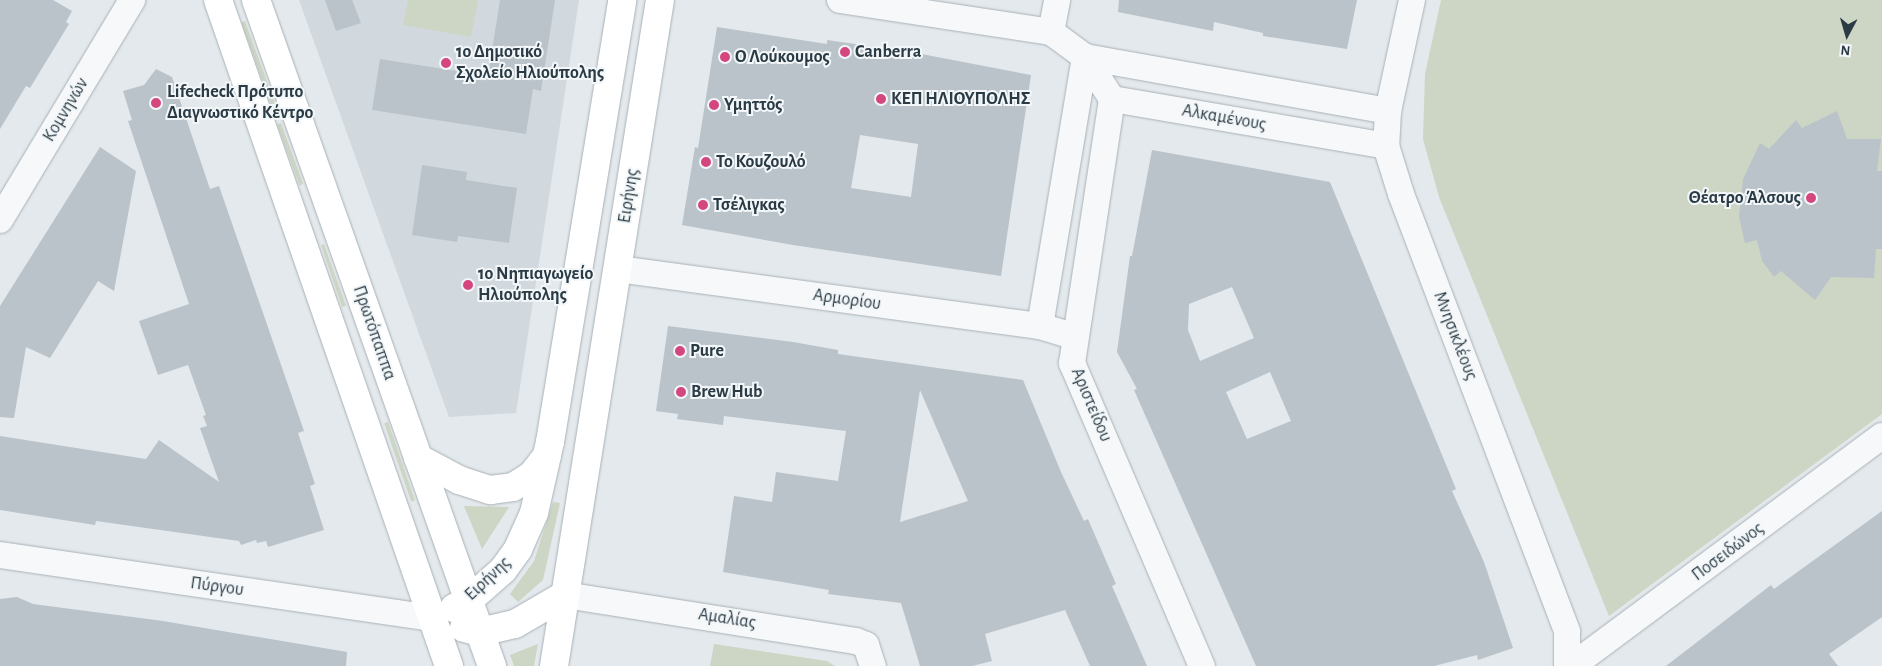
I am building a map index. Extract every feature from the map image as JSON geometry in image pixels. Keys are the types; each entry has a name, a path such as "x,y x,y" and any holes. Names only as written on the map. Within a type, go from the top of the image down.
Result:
{"street":[{"name":"Κομνηνών","path":"0,220 132,0"},
{"path":"218,0 449,666"},
{"name":"Πρωτόπαππα","path":"256,0 492,666"},
{"name":"Ειρήνης","path":"433,618 469,600 503,570 518,549 534,513 547,455 622,0"},
{"name":"Ειρήνης","path":"554,666 660,0"},
{"name":"Αλκαμένους","path":"840,0 1051,32 1085,57 1112,99 1386,146"},
{"path":"1051,32 1058,0"},
{"name":"Μνησικλέους","path":"1412,0 1388,111 1386,146 1401,194 1568,632 1566,666"},
{"path":"1040,326 1085,57"},
{"name":"Αλκαμένους","path":"1085,57 1388,111"},
{"name":"Αριστείδου","path":"1112,99 1072,363 1202,666"},
{"name":"Αρμορίου","path":"618,269 1040,326 1075,337"},
{"name":"Ποσειδώνος","path":"1572,666 1882,436"},
{"path":"418,458 459,480 490,490 513,487 532,475 547,455"},
{"name":"Πύργου","path":"0,555 433,618"},
{"path":"480,632 527,619 565,595"},
{"name":"Αμαλίας","path":"565,595 856,641 866,646 873,666"},
{"name":"Ειρήνης","path":"433,618 480,632"}],"shaded area":[{"path":"299,0 579,0 516,413 449,417"}],"green space":[{"path":"408,0 478,0 471,37 403,25"},
{"path":"1441,0 1882,0 1882,414 1609,616 1439,197 1423,139 1425,74"},
{"path":"245,21 276,107 272,108 241,22"},
{"path":"281,123 303,184 299,185 277,124"},
{"path":"324,244 346,306 342,307 321,245"},
{"path":"388,422 415,500 411,502 384,423"},
{"path":"553,502 560,503 543,580 518,602 510,594 534,561"},
{"path":"464,506 509,507 482,549"},
{"path":"538,644 534,666 514,666 510,655"},
{"path":"714,644 827,661 835,666 710,666"}],"building":[{"path":"0,0 53,0 72,11 66,22 69,24 30,88 26,86 0,129"},
{"path":"325,0 352,0 361,23 336,31"},
{"path":"500,0 555,0 541,91 533,89 526,134 372,110 380,59 488,76"},
{"path":"1119,0 1357,0 1347,49 1263,36 1263,33 1214,22 1213,31 1118,12"},
{"path":"717,27 827,44 827,40 911,52 1031,75 1001,276 793,245 682,225 695,147 698,148","holes":["860,135 918,144 911,197 851,188"]},
{"path":"156,69 172,77 210,189 219,186 304,431 298,433 315,484 310,486 324,530 268,547 266,541 257,543 256,540 241,545 239,541 96,521 95,525 0,510 0,436 146,459 159,440 219,482 200,428 207,426 203,416 206,415 188,365 158,375 139,321 189,304 128,121 132,120 123,91 144,85"},
{"name":"Θέατρο Άλσους","path":"1837,111 1847,139 1881,139 1877,171 1882,171 1882,249 1876,249 1874,278 1831,277 1815,300 1781,271 1774,277 1762,261 1757,240 1745,243 1739,217 1743,179 1760,143 1769,149 1796,120 1802,128"},
{"path":"100,147 136,171 114,291 98,281 50,358 26,347 14,418 0,417 0,306"},
{"path":"1152,150 1330,182 1456,489 1452,491 1484,562 1513,648 1478,660 1477,655 1434,666 1256,666 1134,390 1137,389 1117,352 1130,256 1132,256","holes":["1232,287 1254,338 1200,361 1188,330 1189,304","1270,372 1291,421 1247,439 1226,392"]},
{"path":"422,165 467,172 466,180 517,188 509,243 458,236 457,242 412,235"},
{"path":"668,326 793,342 838,350 838,354 1023,380 1061,472 1084,521 1088,519 1116,584 1112,586 1147,666 1090,666 1065,610 985,634 992,661 972,666 920,666 901,603 828,594 829,590 723,572 734,496 772,502 776,472 838,481 846,431 724,416 723,425 677,419 678,414 656,411","holes":["920,390 968,501 900,522"]},
{"path":"1882,511 1882,617 1829,654 1838,666 1666,666 1771,585 1774,589"},
{"path":"17,597 33,604 163,621 347,652 346,666 0,666 0,599"}],"place":[{"name":"Canberra","path":"845,52"},
{"name":"Ο Λούκουμος","path":"725,57"},
{"name":"1ο Δημοτικό Σχολείο Ηλιούπολης","path":"446,63"},
{"name":"ΚΕΠ ΗΛΙΟΥΠΟΛΗΣ","path":"881,99"},
{"name":"Lifecheck Πρότυπο Διαγνωστικό Κέντρο","path":"156,103"},
{"name":"Υμηττός","path":"714,105"},
{"name":"Το Κουζουλό","path":"706,162"},
{"name":"Θέατρο Άλσους","path":"1811,198"},
{"name":"Τσέλιγκας","path":"703,205"},
{"name":"1ο Νηπιαγωγείο Ηλιούπολης","path":"468,285"},
{"name":"Pure","path":"680,351"},
{"name":"Brew Hub","path":"681,392"}]}
